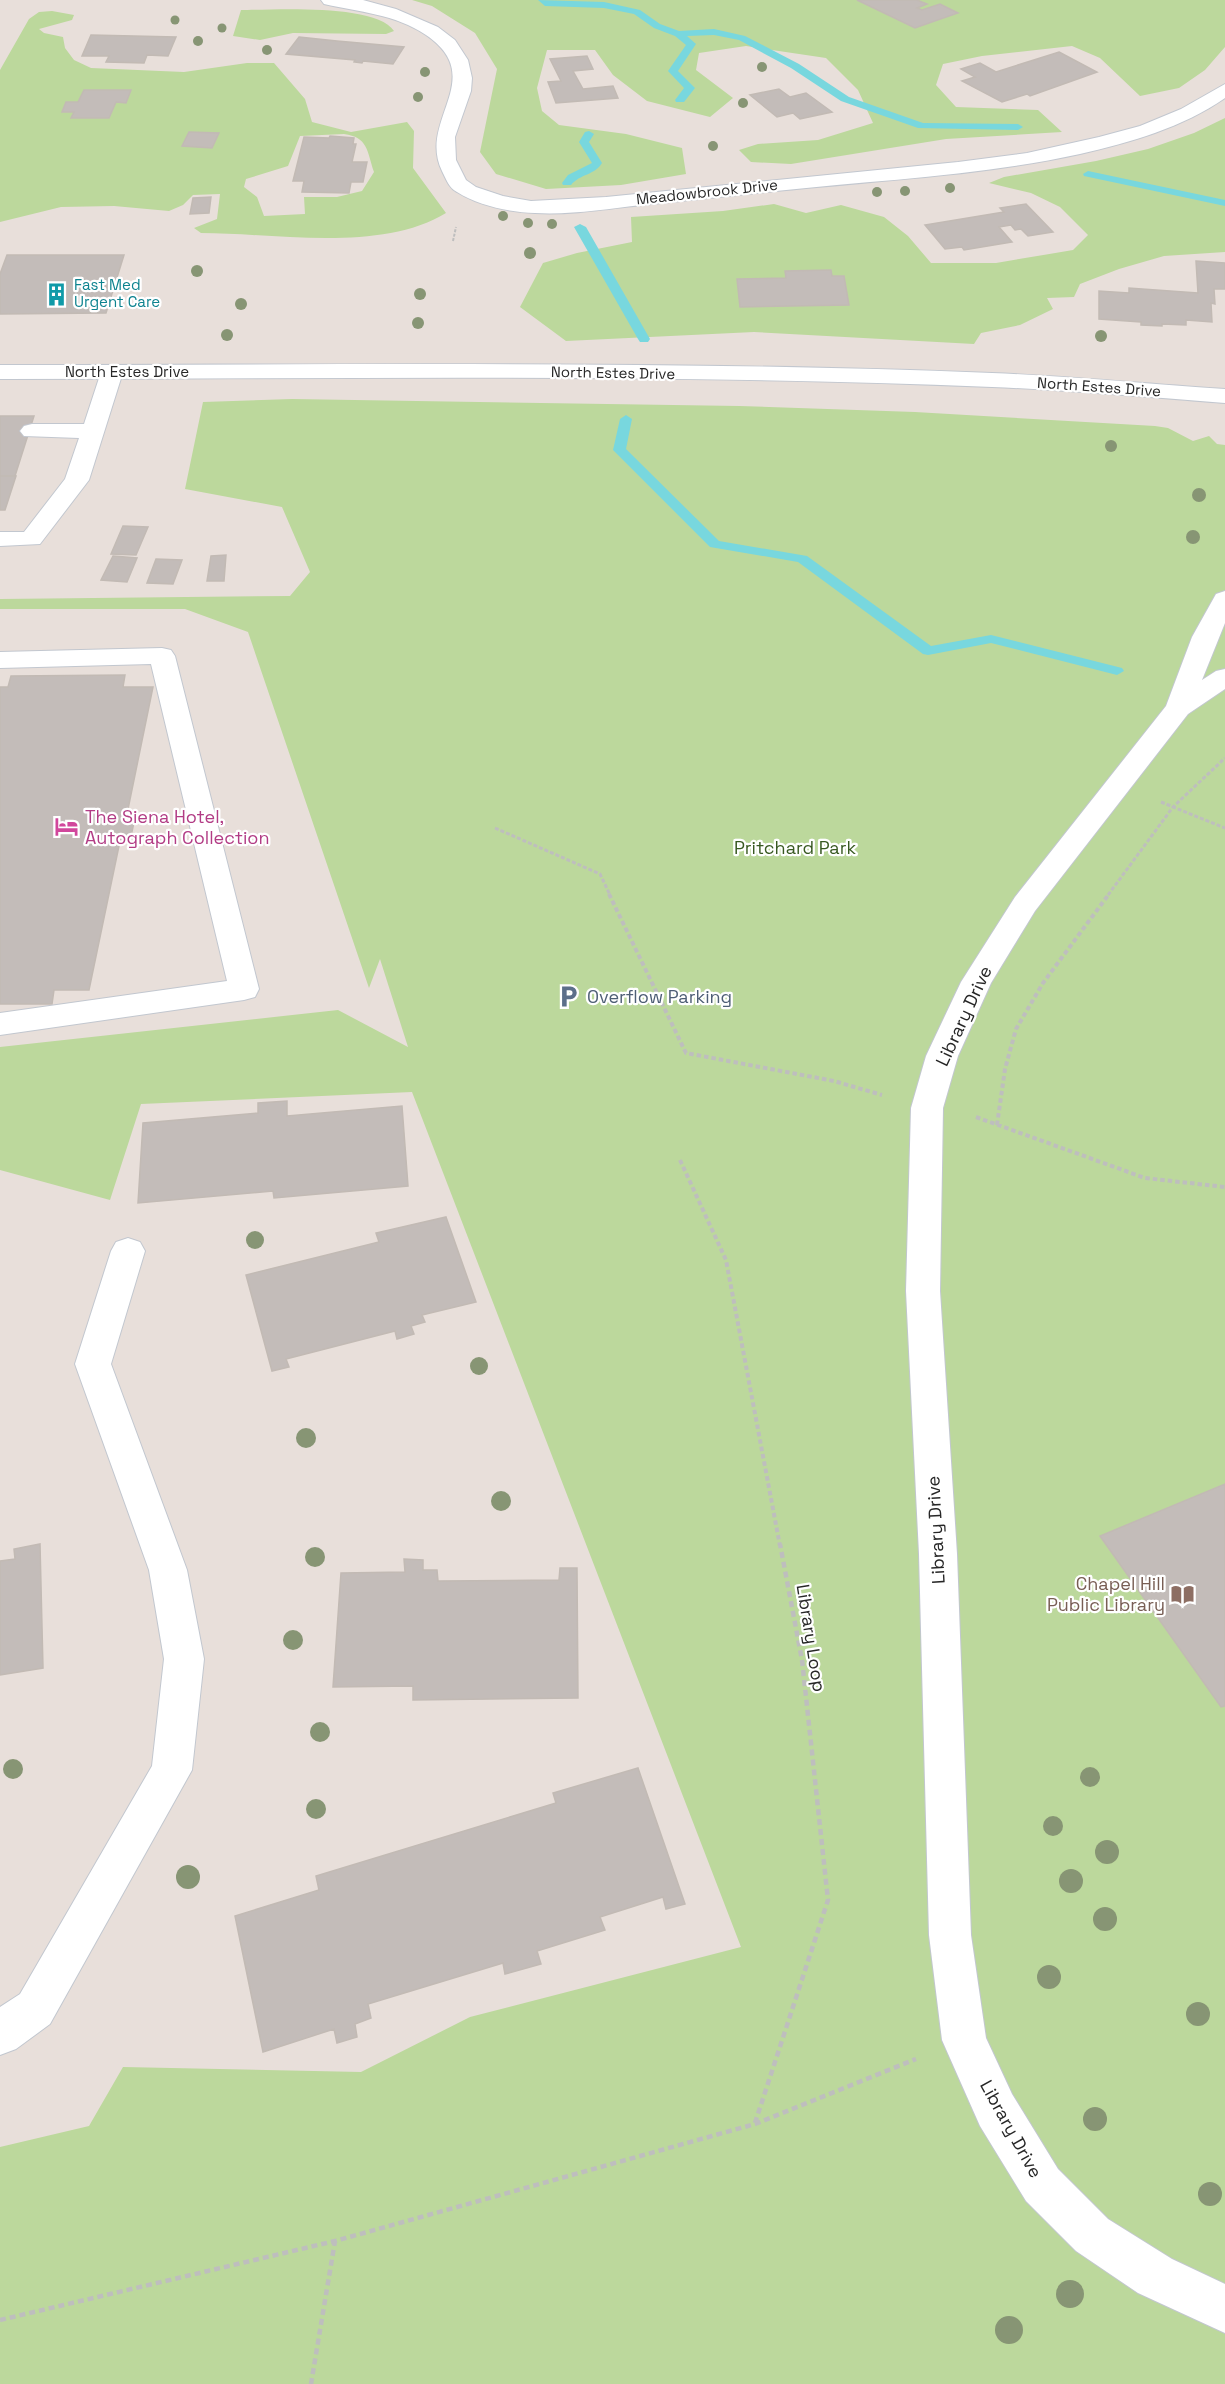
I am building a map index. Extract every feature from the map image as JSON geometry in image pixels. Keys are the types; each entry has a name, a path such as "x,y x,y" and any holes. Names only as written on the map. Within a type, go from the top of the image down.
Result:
{"street":[{"name":"Meadowbrook Drive","path":"330,0 352,2 400,14 451,48 459,62 463,77 458,102 444,141 445,161 460,187 496,200 537,207 606,203 980,164 1061,152 1150,129 1209,102 1225,90"},
{"name":"North Estes Drive","path":"0,372 543,372 836,375 995,380 1225,396"},
{"path":"0,539 31,539 77,480 111,372"},
{"path":"32,431 93,431"},
{"name":"Library Drive","path":"1225,599 1205,638 1179,708 1025,904 976,982 942,1056 927,1108 923,1291 938,1554 950,1935 964,2040 996,2110 1042,2185 1092,2235 1155,2276 1225,2309"},
{"path":"0,660 162,656 244,988 0,1024"},
{"name":"Library Drive","path":"1179,708 1225,676"},
{"path":"0,2033 35,2009 172,1770 184,1659 168,1570 93,1364 128,1251"}],"path":[{"path":"997,1125 1005,1070 1016,1029 1042,983 1173,807 1225,758"},
{"path":"1119,786 1225,828"},
{"path":"495,828 600,874 686,1053 834,1081 927,1108 968,1113 1145,1178 1225,1187"},
{"name":"Library Loop","path":"680,1161 726,1260 802,1660 828,1900 755,2124"},
{"path":"0,2320 334,2241 755,2124 964,2040"},
{"path":"311,2384 334,2241"}],"green space":[{"path":"412,0 1225,0 1225,47 1205,70 1179,88 1140,96 1100,58 1072,46 982,56 943,64 936,85 956,107 1038,110 1062,132 946,139 791,164 751,162 739,150 758,144 818,140 873,123 858,90 826,58 746,46 699,53 696,70 733,98 710,117 647,101 613,75 595,50 547,50 537,88 542,111 559,125 626,134 682,148 686,174 621,185 546,189 496,174 480,152 497,69 475,33 432,6"},
{"path":"298,9 346,12 384,22 394,31 386,34 293,33 260,40 233,36 241,10"},
{"path":"52,11 74,15 72,20 39,29 44,33 63,37 65,48 74,60 91,68 184,72 247,63 274,63 305,99 312,122 351,132 407,122 414,131 413,168 446,213 420,225 391,233 359,237 327,238 201,233 194,228 217,219 220,194 193,195 183,205 169,211 114,206 61,207 0,222 0,70 29,19 39,12","holes":["344,134 358,138 365,146 374,172 362,191 337,197 304,197 305,214 264,216 257,197 244,187 246,179 288,166 300,136"]},
{"path":"1225,118 1225,252 1164,256 1119,269 1080,284 1074,297 1047,298 1053,309 1020,325 981,333 974,344 754,332 566,341 520,307 543,263 577,253 632,242 631,217 723,211 774,204 806,213 841,205 884,217 908,236 931,263 996,263 1073,250 1088,235 1060,207 1031,193 989,183 1004,177 1096,161 1148,149 1194,133"},
{"name":"Pritchard Park","path":"292,399 739,406 915,412 1155,426 1168,428 1193,441 1209,436 1217,444 1225,445 1225,2384 0,2384 0,2147 89,2126 123,2067 361,2072 470,2017 741,1947 412,1092 141,1104 110,1200 0,1170 0,1047 338,1010 408,1047 380,959 369,988 248,632 185,609 0,609 0,599 290,596 310,572 282,507 185,489 203,402"}],"building":[{"path":"857,0 917,0 927,4 917,8 922,10 940,4 958,13 915,28"},
{"path":"91,35 176,37 168,56 147,55 144,63 106,62 109,56 82,56"},
{"path":"299,37 404,47 393,64 363,61 362,63 354,62 355,60 286,54"},
{"path":"1059,52 1097,72 1030,96 1027,94 1002,102 962,81 975,77 961,69 980,63 996,72"},
{"path":"587,56 593,69 573,71 583,89 613,86 618,98 556,103 548,82 561,81 550,59"},
{"path":"779,89 790,97 806,93 832,112 800,119 793,113 777,117 750,95"},
{"path":"84,90 131,90 126,103 116,102 109,118 71,118 74,112 62,112 66,102 78,102"},
{"path":"189,132 219,133 212,148 182,146"},
{"path":"330,136 354,138 353,144 356,144 352,162 367,162 363,182 351,182 349,193 302,192 304,181 293,181 304,137 329,138"},
{"path":"211,197 209,213 190,214 193,198"},
{"path":"1026,204 1053,232 1028,236 1021,229 1015,230 1011,225 999,227 1012,242 964,250 962,247 945,249 925,225 1004,212 1000,208"},
{"name":"Fast Med Urgent Care","path":"7,255 124,255 106,313 0,314 0,274"},
{"path":"1196,261 1225,263 1225,289 1214,289 1215,304 1211,303 1212,322 1186,320 1186,325 1162,324 1162,326 1099,319 1099,291 1129,293 1129,288 1198,293"},
{"path":"831,270 832,276 844,276 849,305 740,307 737,279 786,278 785,271"},
{"path":"0,416 34,416 15,476 0,476"},
{"path":"0,476 16,476 5,510 0,510"},
{"path":"123,526 148,527 136,555 111,554"},
{"path":"226,555 224,581 207,581 211,556"},
{"path":"113,556 137,558 127,582 101,580"},
{"path":"156,559 182,560 173,584 147,583"},
{"name":"The Siena Hotel, Autograph Collection","path":"125,675 123,687 153,687 127,814 136,813 130,841 120,841 89,990 54,990 52,1004 0,1004 0,687 8,687 11,676"},
{"path":"287,1101 287,1116 402,1106 408,1186 274,1198 273,1191 138,1203 143,1123 258,1113 258,1103"},
{"path":"446,1217 476,1302 422,1315 425,1322 411,1326 414,1334 397,1339 395,1331 286,1359 289,1367 272,1371 246,1275 379,1242 376,1233"},
{"name":"Chapel Hill Public Library","path":"1225,1484 1225,1706 1221,1707 1100,1536"},
{"path":"40,1544 43,1668 0,1675 0,1561 15,1559 14,1549"},
{"path":"404,1559 423,1560 423,1570 437,1570 438,1581 559,1580 560,1568 577,1568 578,1698 413,1700 413,1686 333,1687 341,1573 405,1572"},
{"path":"638,1768 685,1904 666,1909 663,1897 600,1917 605,1930 537,1951 541,1964 505,1974 503,1963 368,2004 371,2018 355,2024 357,2037 337,2043 334,2029 263,2052 235,1916 319,1890 316,1876 556,1803 553,1793"}],"waterway":[{"path":"543,0 545,3 604,5 637,12 657,26 678,34"},
{"path":"678,34 714,32 742,38 795,66 845,99 922,126 1018,127"},
{"path":"678,34 691,44 673,71 690,88 680,100"},
{"path":"567,183 572,177 594,168 597,163 584,142 589,134"},
{"path":"1088,174 1225,203"},
{"path":"580,227 644,339"},
{"path":"626,419 619,450 715,544 802,559 928,651 991,639 1117,671"}],"place":[{"name":"Fast Med Urgent Care","path":"56,294"},
{"name":"The Siena Hotel, Autograph Collection","path":"67,827"},
{"name":"Overflow Parking","path":"569,997"},
{"name":"Chapel Hill Public Library","path":"1183,1594"}]}
